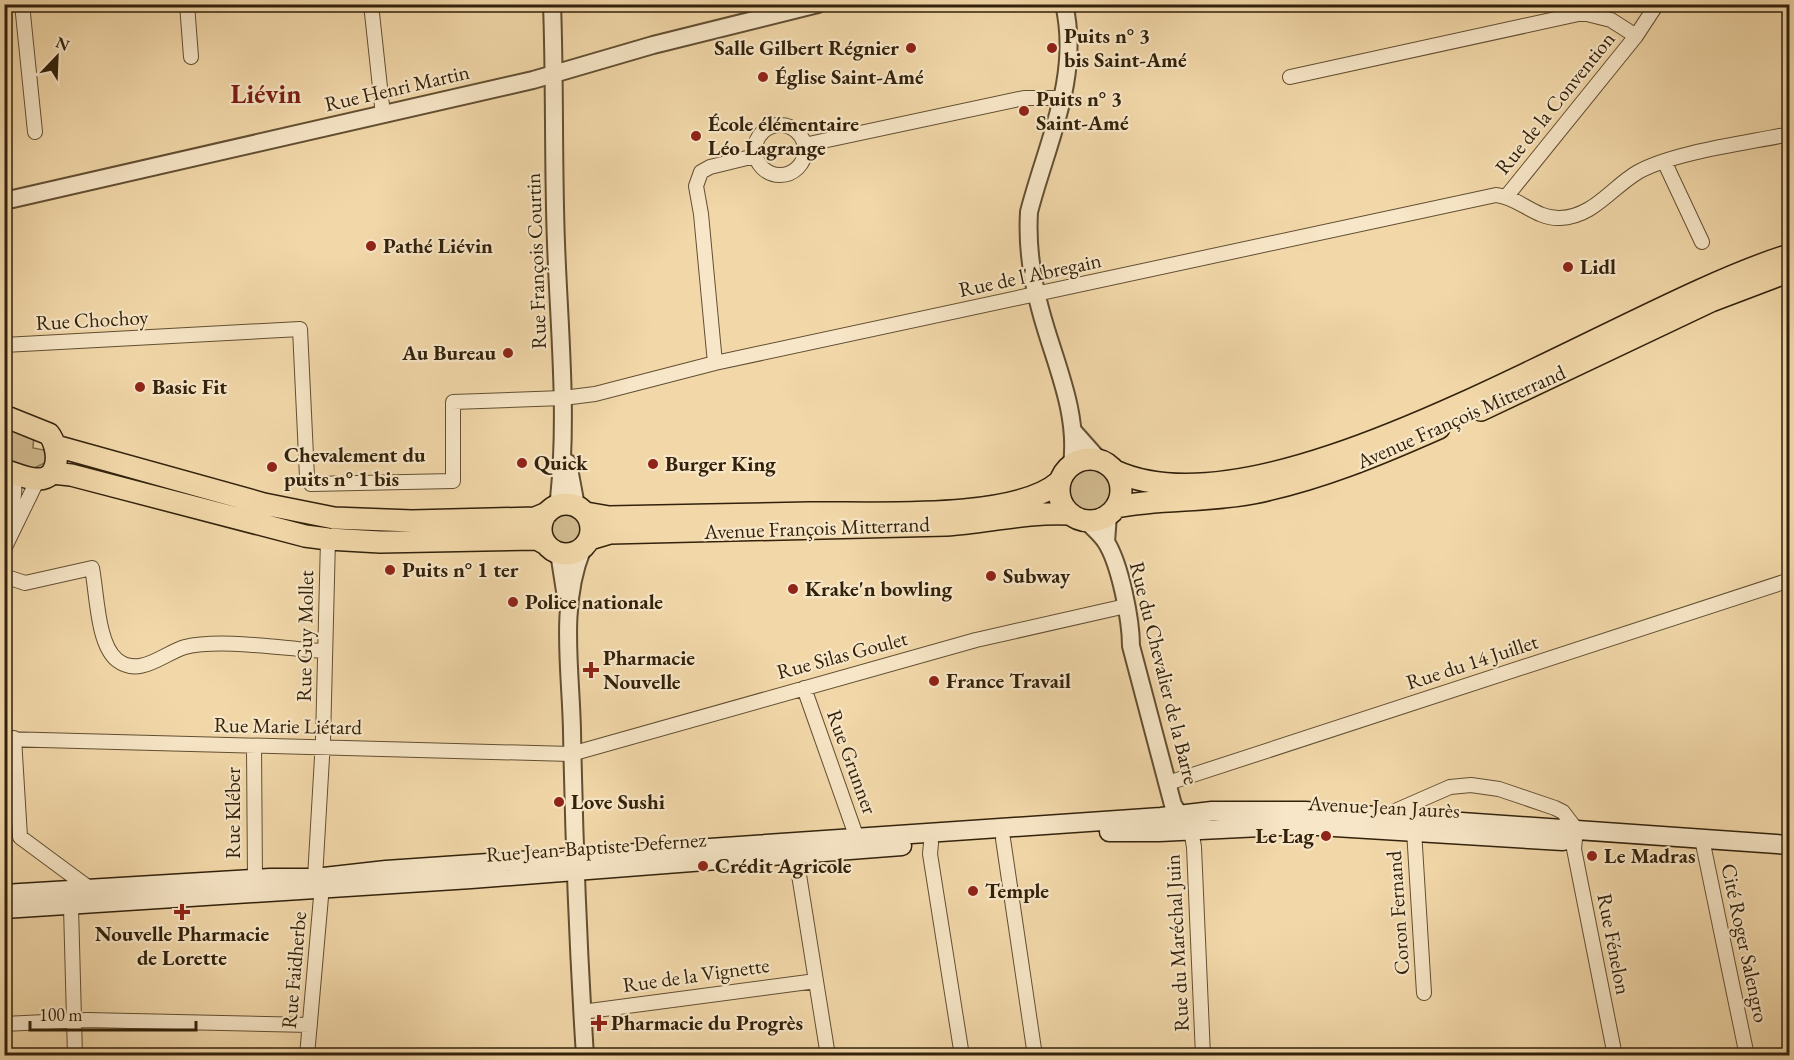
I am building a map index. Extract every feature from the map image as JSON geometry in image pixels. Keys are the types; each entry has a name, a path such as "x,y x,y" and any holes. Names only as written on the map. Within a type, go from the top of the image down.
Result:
{"main road":[{"name":"Avenue François Mitterrand","path":"1106,465 1152,483 1176,485 1259,476 1310,464 1366,444 1463,402 1701,289 1790,255"},
{"name":"Avenue François Mitterrand","path":"1112,511 1160,501 1251,493 1335,471 1522,391 1712,301 1790,271"},
{"path":"4,416 49,434 56,446 58,461 45,476"},
{"path":"56,446 264,504 334,518 456,520 535,518 566,509 591,521 598,535"},
{"path":"1084,459 1106,465 1121,492 1112,511 1078,518 1024,508 1059,482 1072,464 1084,459"},
{"name":"Avenue François Mitterrand","path":"8,471 45,476 71,475 305,536 380,542 537,539 551,548 569,554 598,535 989,506 1024,508"},
{"path":"1059,482 1061,503 1078,518"},
{"path":"551,548 541,529 566,509"},
{"name":"Avenue Jean Jaurès","path":"1178,815 1258,810 1393,816 1575,835 1703,845 1790,857"},
{"name":"Rue Jean-Baptiste Defernez","path":"4,909 71,907 318,884 859,843 1178,815"},
{"name":"Avenue Jean Jaurès","path":"1191,830 1302,825 1575,835"},
{"name":"Rue Jean-Baptiste Defernez","path":"575,864 796,856 859,843 931,843 1128,830 1159,832 1191,830"},
{"name":"Avenue Jean Jaurès","path":"1703,845 1790,845"},
{"name":"Rue Jean-Baptiste Defernez","path":"4,894 255,879 318,884"}],"street":[{"path":"22,4 35,132"},
{"path":"187,4 190,57"},
{"path":"370,4 383,115"},
{"name":"Rue François Courtin","path":"552,4 563,398 559,499 566,509"},
{"name":"Rue Henri Martin","path":"4,201 553,74 653,45 818,4"},
{"path":"1064,4 1071,53 1063,98 1029,212 1032,272 1036,296 1074,432 1072,464"},
{"name":"Rue de la Convention","path":"1506,197 1636,36 1657,4"},
{"path":"1290,77 1582,13 1611,20 1636,36"},
{"path":"804,146 1024,98 1063,98"},
{"path":"775,124 795,128 804,146 806,159 798,170 785,176 772,174 761,167 755,156 758,136 775,124"},
{"path":"1506,197 1545,217 1570,217 1593,208 1639,172 1664,161 1790,134"},
{"path":"715,363 701,214 696,186 701,172 710,167 755,156"},
{"path":"1664,161 1702,242"},
{"name":"Rue de l'Abregain","path":"563,398 595,394 715,363 1036,296 1441,206 1496,195 1506,197"},
{"name":"Rue Chochoy","path":"4,345 300,329 307,477 311,484 321,486 453,481 453,402 563,398"},
{"path":"1074,432 1106,465"},
{"path":"4,528 15,496 15,481 8,471"},
{"path":"4,549 45,476"},
{"path":"1078,518 1106,542 1112,511"},
{"path":"568,622 574,572 598,535"},
{"name":"Rue Guy Mollet","path":"318,884 328,539"},
{"name":"Rue du Chevalier de la Barre","path":"1106,542 1126,606 1131,646 1178,815"},
{"path":"551,548 563,572 568,622 575,864 585,1056"},
{"path":"4,576 25,583 92,568 105,646 118,661 130,665 152,664 184,648 210,644 324,651"},
{"name":"Rue du 14 Juillet","path":"1168,783 1790,580"},
{"name":"Rue Silas Goulet","path":"571,754 976,640 1126,606"},
{"name":"Rue Grunner","path":"804,688 859,843"},
{"path":"9,739 20,837 89,888"},
{"name":"Rue Marie Liétard","path":"9,739 571,754"},
{"name":"Rue Kléber","path":"254,747 255,879"},
{"name":"Avenue Jean Jaurès","path":"1393,816 1395,810 1450,787 1471,785 1499,789 1563,812 1575,835"},
{"path":"1178,815 1191,830"},
{"name":"Rue du Maréchal Juin","path":"1191,830 1203,1056"},
{"name":"Coron Fernand","path":"1414,830 1424,993"},
{"name":"Rue Fénelon","path":"1575,835 1615,1056"},
{"path":"1003,839 1035,1056"},
{"path":"931,843 930,854 962,1056"},
{"name":"Cité Roger Salengro","path":"1703,845 1747,1056"},
{"path":"796,856 828,1056"},
{"name":"Rue Faidherbe","path":"307,1056 318,884"},
{"path":"71,907 75,1056"},
{"name":"Rue de la Vignette","path":"582,1012 816,981"},
{"path":"4,1024 74,1020 310,1025"}],"shaded area":[{"path":"5,425 34,435 33,448 49,451 45,463 32,469 5,459"},
{"path":"1092,468 1108,475 1115,491 1108,507 1092,514 1076,507 1069,491 1076,475"},
{"path":"567,510 579,516 585,528 579,540 567,546 555,540 549,528 555,516"}],"place":[{"name":"Salle Gilbert Régnier","path":"911,48"},
{"name":"Puits n° 3 bis Saint-Amé","path":"1052,48"},
{"name":"Église Saint-Amé","path":"763,77"},
{"name":"Puits n° 3 Saint-Amé","path":"1024,111"},
{"name":"École élémentaire Léo Lagrange","path":"696,136"},
{"name":"Pathé Liévin","path":"371,246"},
{"name":"Lidl","path":"1568,267"},
{"name":"Au Bureau","path":"508,353"},
{"name":"Basic Fit","path":"140,387"},
{"name":"Quick","path":"522,463"},
{"name":"Burger King","path":"653,464"},
{"name":"Chevalement du puits n° 1 bis","path":"272,467"},
{"name":"Puits n° 1 ter","path":"390,570"},
{"name":"Subway","path":"991,576"},
{"name":"Krake'n bowling","path":"793,589"},
{"name":"Police nationale","path":"513,602"},
{"name":"Pharmacie Nouvelle","path":"591,670"},
{"name":"France Travail","path":"934,681"},
{"name":"Love Sushi","path":"559,802"},
{"name":"Le Lag","path":"1326,836"},
{"name":"Le Madras","path":"1592,856"},
{"name":"Crédit Agricole","path":"703,866"},
{"name":"Temple","path":"973,891"},
{"name":"Nouvelle Pharmacie de Lorette","path":"182,912"},
{"name":"Pharmacie du Progrès","path":"599,1023"}],"district":[{"name":"Liévin","path":"266,94"}]}
